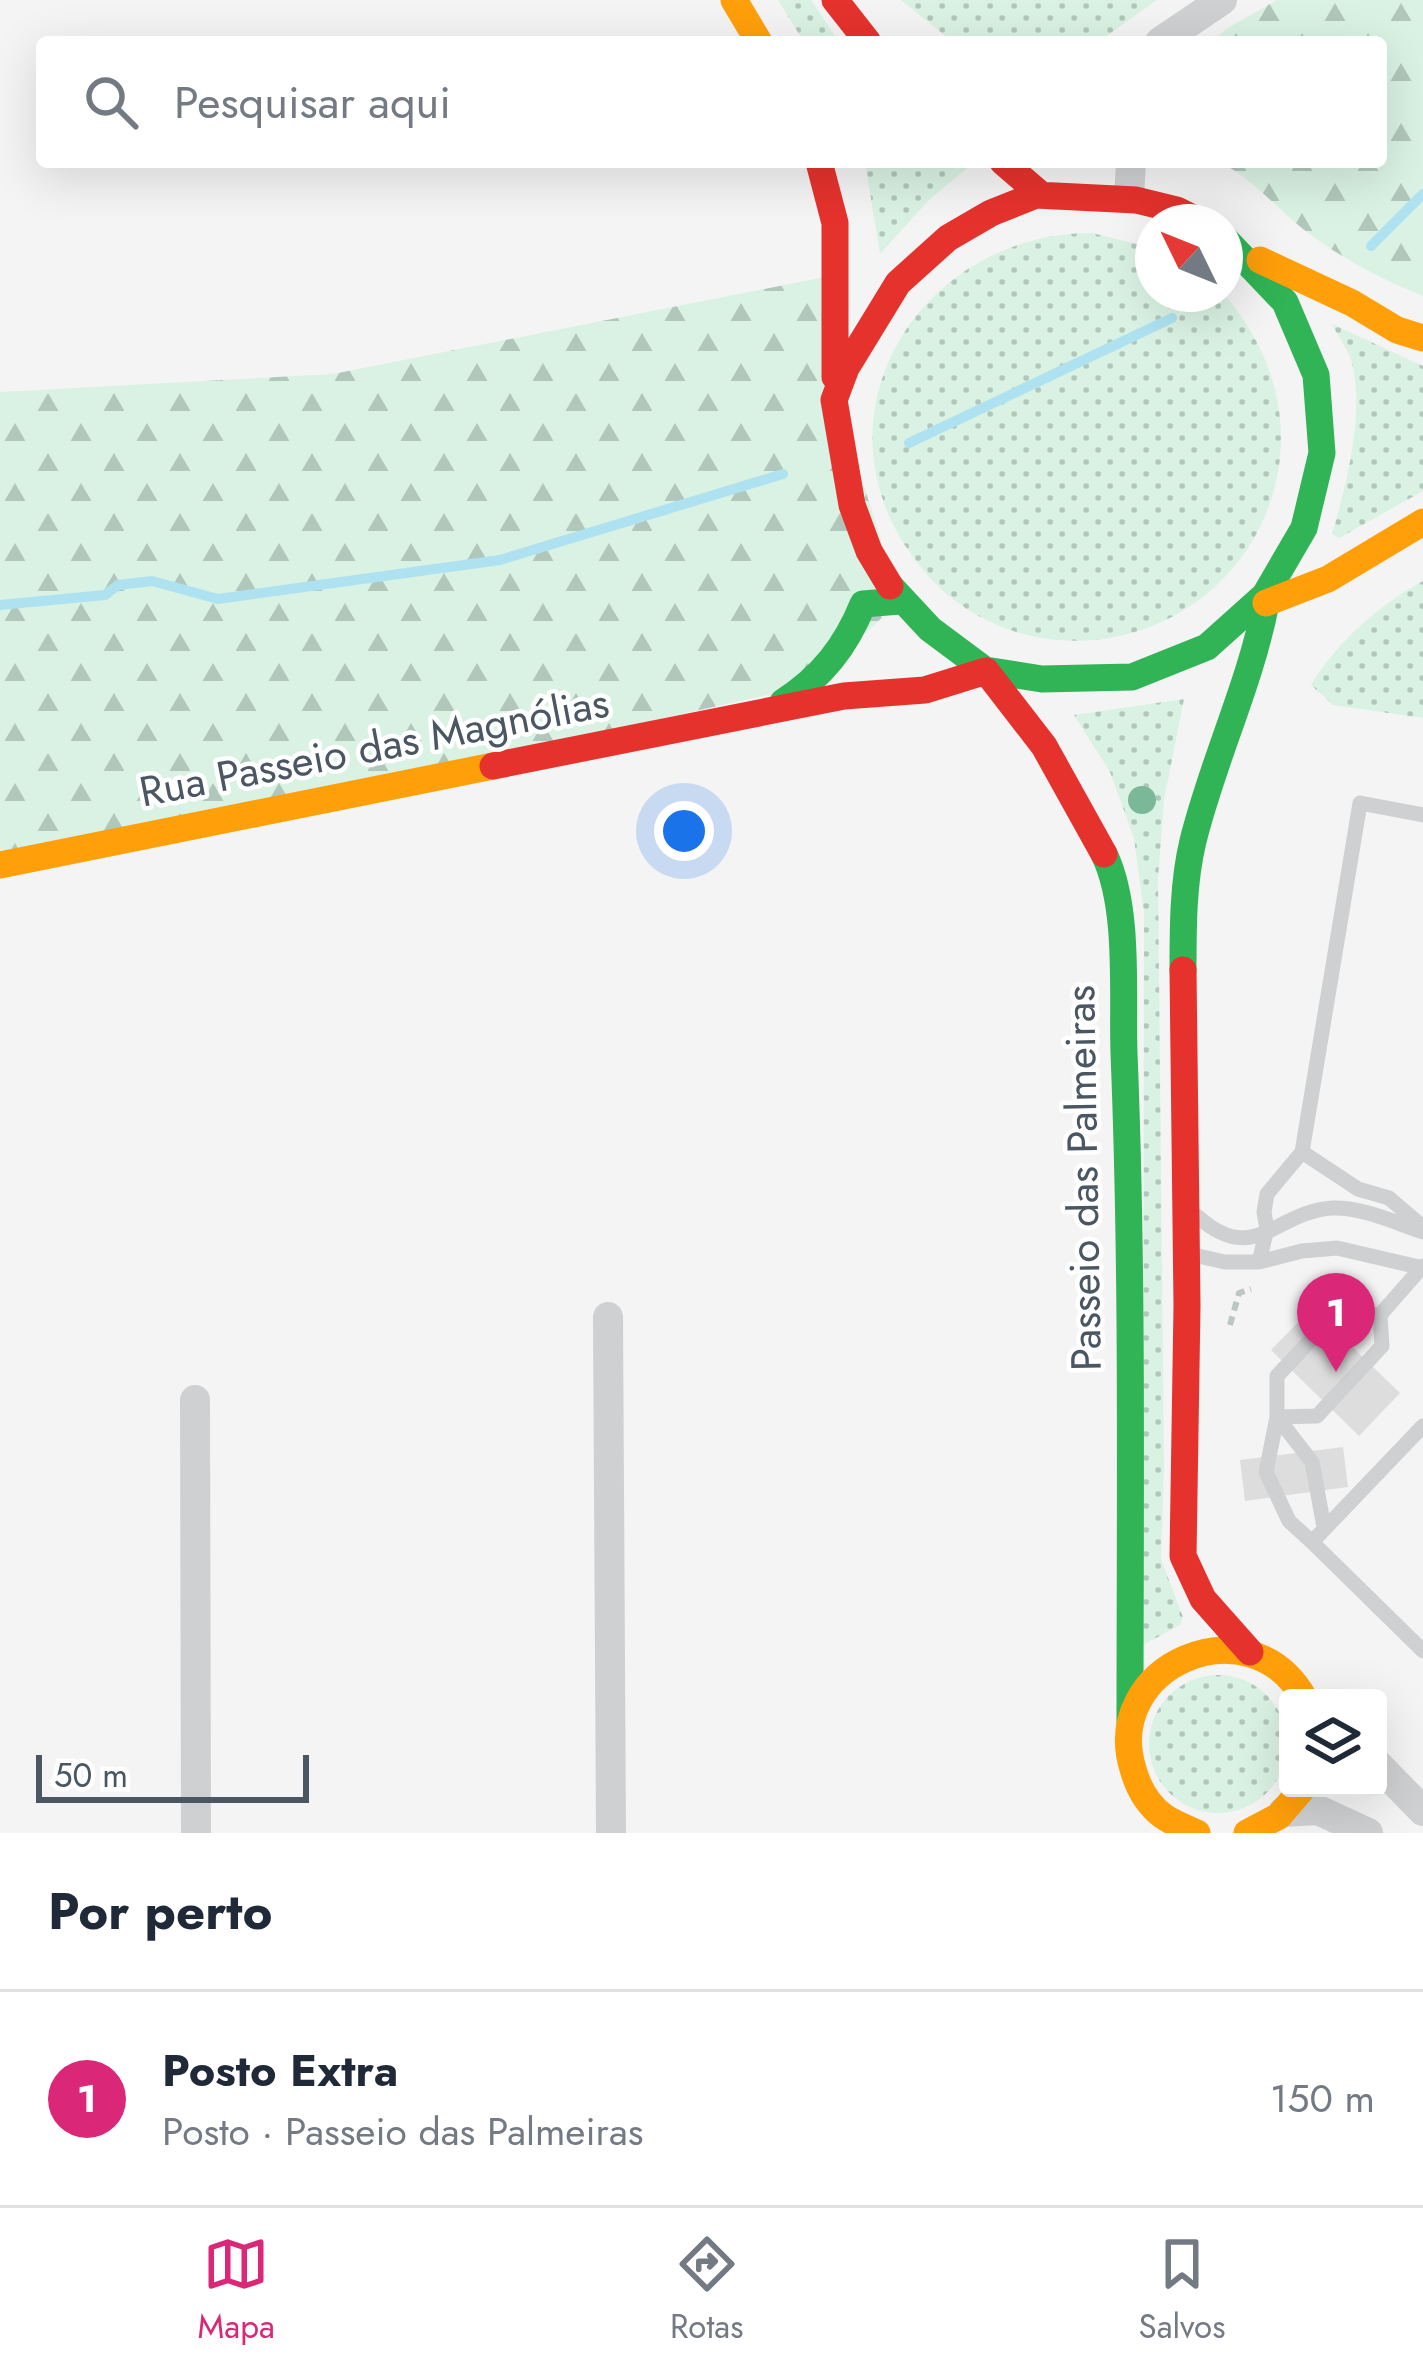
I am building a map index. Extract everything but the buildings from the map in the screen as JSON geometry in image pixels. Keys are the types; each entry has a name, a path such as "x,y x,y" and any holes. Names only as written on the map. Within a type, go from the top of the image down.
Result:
{"street":[{"path":"734,0 755,36"},
{"path":"835,0 863,36"},
{"path":"1174,36 1222,0"},
{"name":"Passeio das Palmeiras","path":"821,168 835,223 835,393 848,500 865,547 900,601 986,671 1044,746 1112,871 1119,918 1130,1190 1127,1750"},
{"path":"1010,168 1040,194"},
{"path":"1040,194 1053,168"},
{"path":"1130,197 1132,168"},
{"path":"835,393 870,322 904,273 950,234 1040,194 1130,197 1150,204"},
{"path":"1243,251 1397,330 1423,338"},
{"path":"986,671 1072,683 1146,675 1214,646 1265,603 1292,569 1325,490 1328,405 1319,363 1302,323 1280,287 1250,256"},
{"path":"1265,603 1328,579 1423,522"},
{"name":"Rua Passeio das Magnólias","path":"764,711 808,686 826,669 842,650 863,604 900,601"},
{"path":"1265,603 1255,660 1192,844 1183,927 1184,1556 1203,1599 1250,1652 1277,1665 1299,1689"},
{"name":"Rua Passeio das Magnólias","path":"0,865 764,711 844,696 925,690 986,671"},
{"path":"608,1317 611,1833"},
{"path":"195,1400 196,1833"},
{"path":"1130,1722 1144,1689 1164,1667 1206,1650 1250,1652"},
{"path":"1127,1750 1127,1812"},
{"path":"1127,1750 1135,1782 1153,1809 1179,1828 1197,1833"},
{"path":"1387,1775 1423,1810"},
{"path":"1246,1833 1273,1822 1293,1800 1368,1833"}],"lane":[{"path":"1258,1262 1268,1229 1264,1212 1268,1194 1302,1152 1360,802 1423,815"},
{"path":"1302,1152 1358,1189 1389,1198 1423,1230"},
{"path":"1186,1206 1211,1228 1236,1240 1330,1208 1423,1230"},
{"path":"1186,1253 1225,1262 1258,1262 1337,1248 1422,1267 1380,1315 1382,1346 1317,1416 1277,1418"},
{"path":"1380,1315 1340,1310 1277,1376 1277,1418 1266,1472 1289,1521 1423,1651"},
{"path":"1277,1418 1312,1462 1324,1527"},
{"path":"1312,1542 1423,1426"}],"path":[{"path":"1229,1326 1239,1293 1256,1288"}],"green space":[{"path":"778,0 811,0 835,36 800,36"},
{"path":"901,0 1157,0 1106,36 946,36"},
{"path":"1277,0 1423,0 1423,296 1321,243 1230,168 1387,168 1387,36 1218,36"},
{"path":"866,168 967,168 928,201 880,254"},
{"path":"1092,233 1135,244 1135,312 1238,312 1258,344 1277,397 1280,452 1276,480 1247,549 1218,584 1182,611 1110,638 1047,639 1016,632 951,597 920,566 887,511 873,454 877,398 897,346 930,301 975,265 1029,241"},
{"path":"835,275 835,393 900,601 808,686 0,865 0,392 333,374"},
{"path":"1332,324 1423,366 1423,491 1339,538 1332,534 1348,470 1356,399 1350,357"},
{"path":"1423,581 1423,718 1333,705 1311,685 1321,669 1360,626"},
{"path":"1184,699 1164,800 1158,878 1161,1559 1183,1617 1180,1625 1143,1645 1144,914 1134,838 1110,772 1074,715"},
{"path":"1204,1676 1232,1676 1257,1686 1276,1705 1279,1777 1257,1802 1232,1812 1204,1812 1179,1802 1160,1783 1150,1758 1150,1730 1160,1705 1179,1686"}],"waterway":[{"path":"1371,246 1423,194"},
{"path":"909,443 1172,318"},
{"path":"0,605 105,595 118,585 152,581 218,599 500,560 783,474"}],"traffic: fast":[{"path":"890,586 930,629 985,670 1042,679 1132,677 1207,647 1265,595 1304,528 1322,453 1316,375 1285,302 1243,258"},
{"path":"783,702 831,659 863,604 900,601"},
{"path":"1183,970 1185,889 1193,841 1266,603"},
{"path":"1104,854 1118,899 1123,952 1130,1304 1130,1722"}],"traffic: slow":[{"path":"734,0 755,36"},
{"path":"1260,260 1397,330 1423,338"},
{"path":"1266,603 1328,579 1423,522"},
{"path":"0,865 493,766"},
{"path":"1197,1833 1158,1812 1138,1782 1129,1732 1138,1701 1159,1676 1186,1658 1217,1651 1250,1654 1280,1669 1297,1689"},
{"path":"1247,1833 1279,1816 1295,1797"}],"traffic: jam":[{"path":"835,0 863,36"},
{"path":"821,168 835,223 835,377"},
{"path":"1010,168 1040,194"},
{"path":"890,586 869,551 852,505 834,400 846,368 898,283 948,238 1036,195 1152,204"},
{"path":"493,766 844,696 925,690 986,671 1044,746 1104,854"},
{"path":"1183,970 1187,1306 1183,1556 1203,1599 1250,1652"}],"place":[{"name":"Posto Extra","path":"1336,1372"}]}
